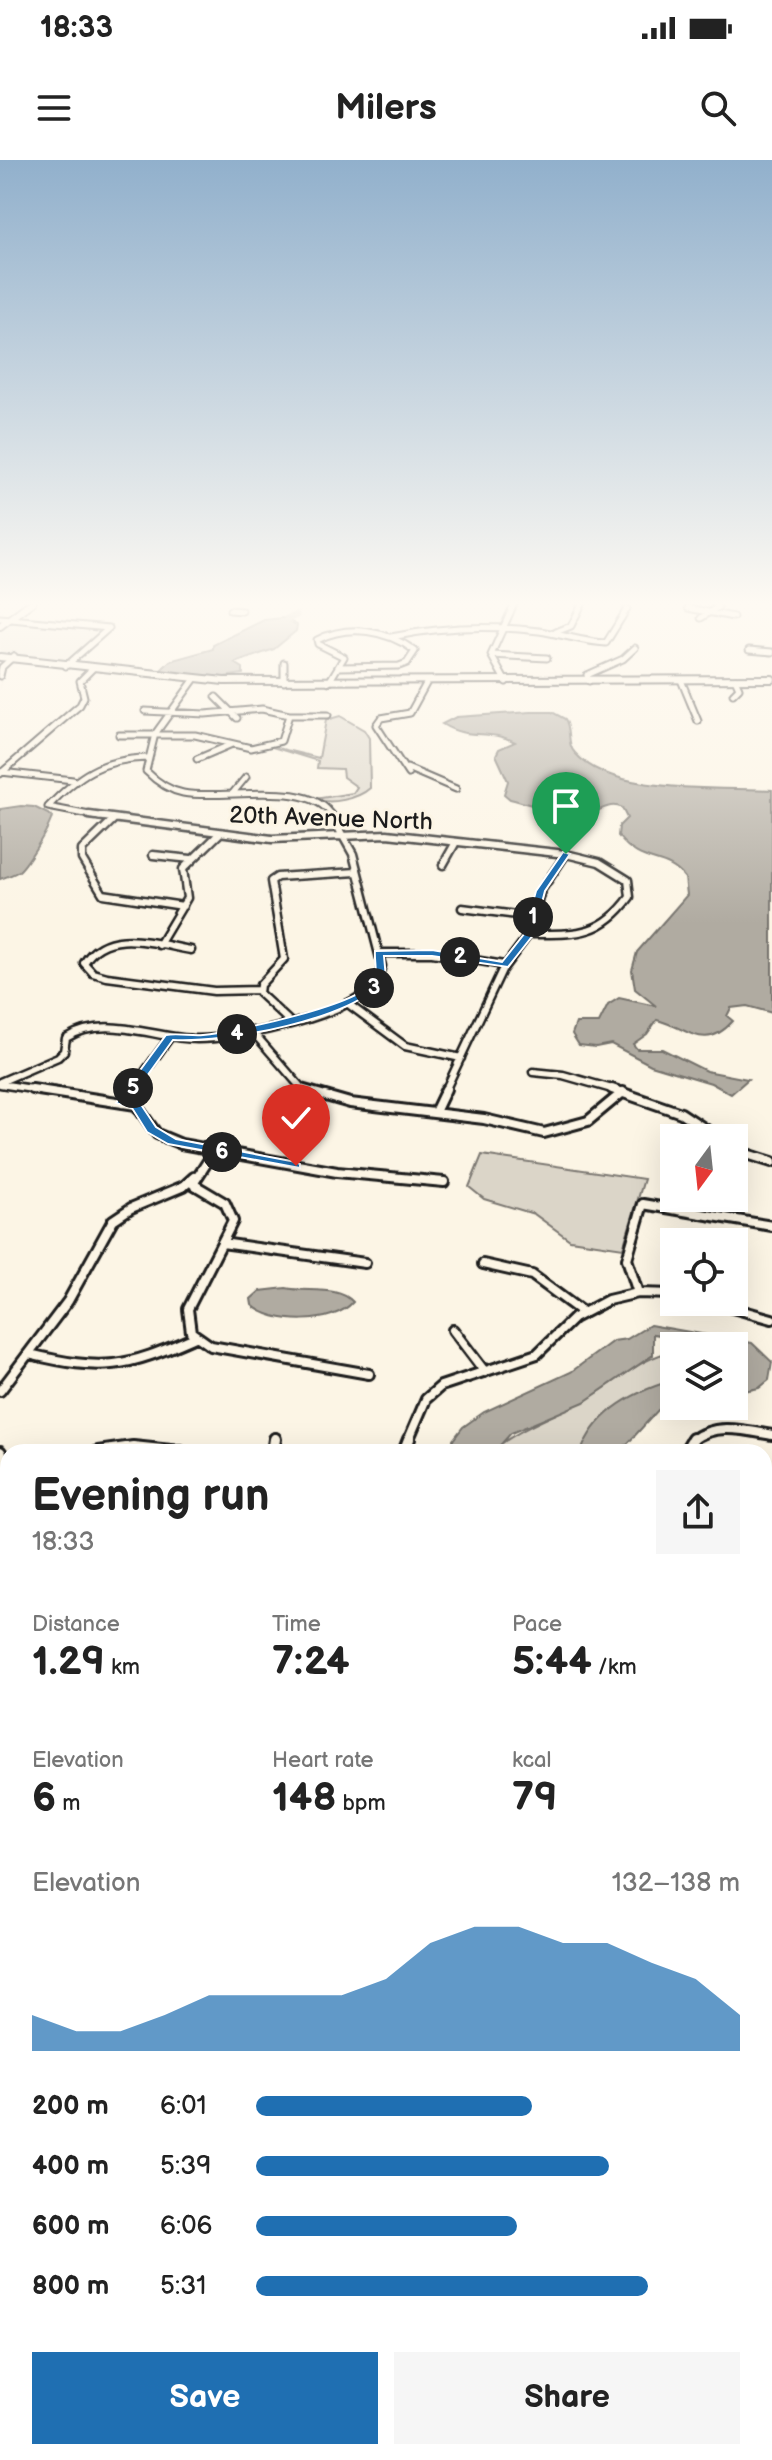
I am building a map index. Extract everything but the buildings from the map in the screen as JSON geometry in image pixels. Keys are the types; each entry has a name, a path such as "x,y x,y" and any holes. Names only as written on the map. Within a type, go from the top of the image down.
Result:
{"street":[{"path":"0,773 75,709"},
{"path":"0,1083 58,1057 64,1051 66,1038 80,1028 102,1027 201,1039 252,1031 347,1003 372,990 381,978 379,953 357,872 329,809 314,799 290,794 191,793 167,787 149,775 145,766 167,709"},
{"path":"145,711 257,709"},
{"path":"264,709 289,715 328,715"},
{"path":"412,709 410,713 381,718 376,725 390,749 404,760 407,771 456,789"},
{"path":"693,709 698,721"},
{"path":"230,711 237,718"},
{"path":"119,735 203,736 233,744 269,746 281,741 289,715"},
{"path":"197,759 233,744"},
{"path":"0,773 73,780 84,770 105,762 147,758"},
{"path":"232,794 237,784 246,777"},
{"name":"20th Avenue North","path":"73,780 48,807 114,819 286,839 387,834 566,854 599,862 617,870 628,880 630,897 616,918 596,930 529,934"},
{"path":"114,819 81,855 97,889 114,897 183,906"},
{"path":"159,945 187,894 182,875 191,859 209,847 220,833"},
{"path":"443,865 456,842"},
{"path":"435,1112 504,965 529,934 541,891 566,854"},
{"path":"153,855 191,859"},
{"path":"191,950 120,940 96,947 87,955 85,966 107,977 214,991 259,990 284,959 272,879 357,872"},
{"path":"462,908 533,917"},
{"path":"379,953 432,953 504,965"},
{"path":"259,990 264,1001 289,1021"},
{"path":"347,1003 405,1046 461,1058"},
{"path":"252,1031 296,1086 307,1093 492,1121 525,1132 545,1133 590,1120 611,1106 623,1092"},
{"path":"122,1103 170,1037"},
{"path":"533,1072 565,1073 683,1110 701,1124"},
{"path":"0,1083 136,1105 151,1129 164,1138 215,1150 337,1172 444,1182"},
{"path":"0,1391 77,1286 113,1220 131,1208 184,1186 195,1177 215,1150"},
{"path":"748,1154 772,1162"},
{"path":"195,1177 195,1187 225,1203 233,1214 222,1243 188,1309 186,1324 195,1337 221,1348 369,1374"},
{"path":"638,1293 627,1259 643,1204 772,1226"},
{"path":"222,1243 365,1263"},
{"path":"483,1264 532,1275 582,1312"},
{"path":"407,1444 421,1407 432,1392 537,1354 582,1312 608,1300 638,1293 660,1294"},
{"path":"748,1312 772,1319"},
{"path":"453,1330 485,1372"},
{"path":"29,1354 81,1367 109,1369 137,1364 195,1337"},
{"path":"690,1444 692,1440 719,1429 772,1435"},
{"path":"274,1444 275,1438"}],"shaded area":[{"path":"552,712 565,719 575,753 592,767 614,776 667,786 772,790 772,1013 747,1006 731,1008 727,1016 733,1021 723,1030 705,1037 657,1020 647,1034 633,1044 637,1049 662,1049 706,1071 748,1079 731,1094 711,1083 651,1065 611,1044 596,1047 579,1045 572,1034 576,1023 599,1023 608,1005 619,998 656,1006 635,989 632,970 637,952 687,895 685,878 669,865 636,852 618,836 619,826 627,818 622,808 612,806 572,815 510,799 504,794 508,781 496,755 499,749 515,742 496,736 461,732 442,724 456,717"},
{"path":"340,716 364,730 369,738 370,788 351,798 321,801 315,799 353,793 357,787 343,777 342,769 317,768 318,761 269,746 319,758 326,720"},
{"path":"34,807 52,816 51,821 22,867 0,879 0,809"},
{"path":"482,1155 644,1179 623,1248 570,1240 534,1214 484,1199 469,1187"},
{"path":"286,1288 331,1291 353,1302 332,1315 303,1320 274,1316 252,1305 251,1299 260,1291"},
{"path":"650,1325 690,1332 653,1334 653,1355 584,1402 511,1433 501,1444 453,1444 463,1427 484,1412 571,1372 613,1341 627,1339"},
{"path":"748,1342 772,1362 769,1380 759,1388 748,1390"},
{"path":"660,1355 660,1398 600,1444 502,1444 597,1393"},
{"path":"660,1385 660,1409 627,1444 584,1444 596,1425 631,1397"}],"route":[{"path":"296,1166 172,1141 151,1129 136,1105 122,1103 170,1037 201,1039 252,1031 355,1000 372,990 381,978 383,972 379,953 432,953 504,965 529,934 541,891 566,854"}]}
